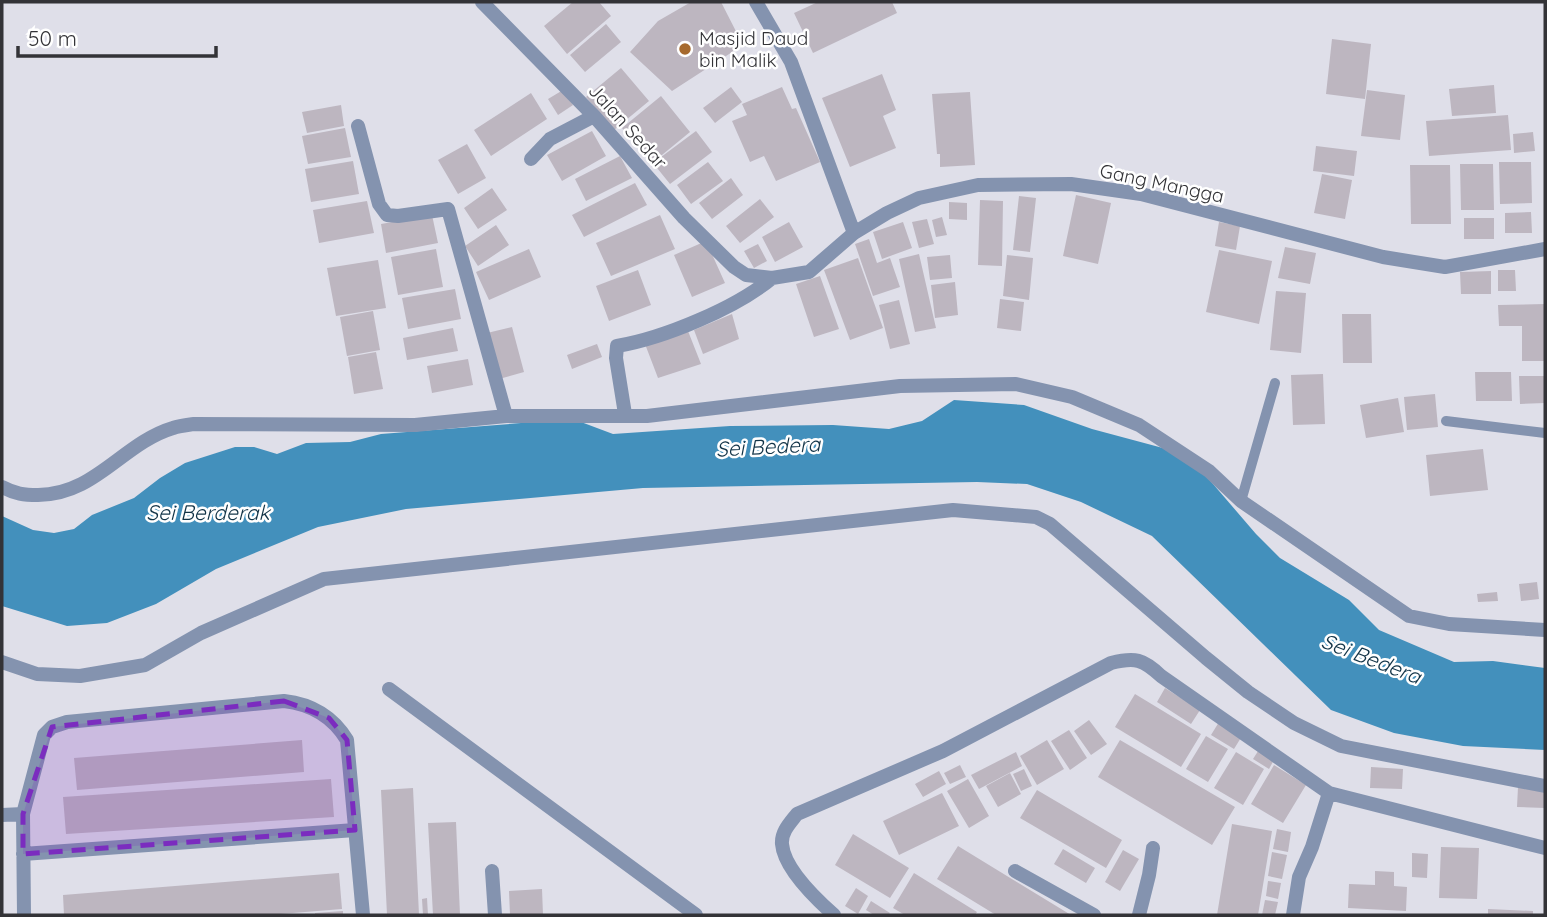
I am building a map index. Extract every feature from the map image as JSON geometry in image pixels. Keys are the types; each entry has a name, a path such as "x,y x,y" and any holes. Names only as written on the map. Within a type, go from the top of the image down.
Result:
{"street":[{"name":"Jalan Sedar","path":"482,2 594,116 684,218 734,267 746,275"},
{"path":"756,2 791,62 855,233"},
{"path":"531,159 550,139 594,116"},
{"path":"358,126 379,204 387,215 448,209 506,416"},
{"name":"Gang Mangga","path":"746,275 772,278 809,271 855,233 887,213 919,198 978,185 1071,184 1141,194 1383,257 1445,267 1545,249"},
{"path":"625,414 616,358 617,346 639,342 726,308 755,292 772,278"},
{"path":"2,488 16,495 47,495 79,488 148,440 172,428 194,424 415,425 506,416 647,416 900,386 1016,384 1072,397 1139,425 1209,471 1241,501 1409,616 1449,624 1545,630"},
{"path":"2,663 37,674 80,676 145,664 201,633 324,579 953,510 1036,517 1050,524 1248,692 1294,723 1341,746 1545,786"},
{"path":"834,915 818,901 792,869 782,843 786,827 797,814 943,751 1111,663 1127,659 1146,662 1161,676 1329,793 1545,848"},
{"path":"389,689 696,915"},
{"path":"24,915 23,814 44,735 52,727 67,722 284,701 300,703 329,718 347,740 363,915"},
{"path":"1293,915 1299,877 1312,847 1329,793"},
{"path":"2,815 23,814"},
{"path":"23,854 355,830"},
{"path":"1139,915 1153,848"},
{"path":"492,871 495,915"},
{"path":"1015,871 1094,915"}],"lane":[{"path":"1241,501 1275,383"},
{"path":"1446,421 1545,433"}],"highlighted area":[{"path":"284,701 329,718 347,740 355,830 23,854 23,814 52,727"}],"water":[{"name":"Sei Berderak","path":"954,400 1024,405 1092,429 1174,451 1201,470 1280,558 1349,600 1379,630 1454,662 1493,661 1545,668 1545,750 1463,746 1394,733 1331,710 1152,536 1081,502 1027,484 977,482 643,488 406,509 318,527 216,569 156,604 107,623 67,626 2,606 2,516 33,530 54,533 74,529 92,515 134,498 185,463 235,447 254,447 277,454 306,443 350,442 381,434 573,419 613,434 730,426 833,425 889,429 922,421"}],"building":[{"path":"573,2 599,2 611,16 567,54 544,26"},
{"name":"Masjid Daud bin Malik","path":"691,2 721,2 743,45 672,91 630,52 658,21"},
{"path":"818,2 892,2 897,13 813,53 794,13"},
{"path":"606,24 621,42 585,72 570,55"},
{"path":"1332,39 1371,44 1365,99 1326,94"},
{"path":"621,68 649,101 614,130 586,97"},
{"path":"882,74 896,110 883,116 896,148 850,167 822,98"},
{"path":"1494,85 1496,113 1452,116 1449,89"},
{"path":"731,87 742,102 715,123 703,108"},
{"path":"782,87 792,109 796,108 820,162 776,181 764,156 750,162 732,121 747,115 742,104"},
{"path":"563,90 573,105 558,115 548,99"},
{"path":"1367,90 1405,95 1400,140 1361,136"},
{"path":"970,92 975,165 940,167 932,94"},
{"path":"531,93 547,119 491,156 474,130"},
{"path":"661,96 690,132 651,164 622,128"},
{"path":"341,105 344,126 307,133 302,112"},
{"path":"1508,115 1511,150 1429,156 1426,121"},
{"path":"345,128 351,157 308,164 302,136"},
{"path":"592,131 606,156 562,181 547,155"},
{"path":"696,131 712,152 670,184 653,163"},
{"path":"1533,132 1535,151 1514,153 1513,134"},
{"path":"467,144 486,178 458,194 438,160"},
{"path":"1316,146 1357,151 1354,176 1313,171"},
{"path":"620,156 632,178 586,201 575,179"},
{"path":"353,161 359,194 311,202 305,169"},
{"path":"708,162 723,181 691,204 677,185"},
{"path":"1499,162 1531,162 1532,203 1500,204"},
{"path":"1460,164 1493,164 1494,210 1461,210"},
{"path":"1410,165 1450,165 1451,224 1411,224"},
{"path":"1322,174 1352,180 1345,219 1314,213"},
{"path":"731,178 743,195 712,219 699,203"},
{"path":"635,183 647,205 584,237 572,215"},
{"path":"492,188 507,210 478,229 464,208"},
{"path":"1076,195 1111,203 1098,264 1063,256"},
{"path":"1019,196 1036,198 1030,252 1013,250"},
{"path":"760,199 774,217 740,243 726,226"},
{"path":"980,200 1003,201 1002,266 978,265"},
{"path":"367,201 374,233 319,243 313,210"},
{"path":"949,202 967,203 967,220 949,219"},
{"path":"1531,212 1532,233 1505,233 1505,213"},
{"path":"432,215 438,243 386,253 381,224"},
{"path":"660,215 675,249 611,276 596,243"},
{"path":"942,217 947,235 936,237 932,220"},
{"path":"1464,218 1494,218 1494,239 1464,239"},
{"path":"927,219 934,244 919,248 912,222"},
{"path":"789,222 803,247 775,262 762,237"},
{"path":"903,222 912,248 882,259 873,232"},
{"path":"1219,222 1240,226 1236,250 1215,246"},
{"path":"496,225 509,245 478,266 465,246"},
{"path":"869,239 877,263 890,258 900,287 873,296 855,244"},
{"path":"706,241 725,283 692,297 674,255"},
{"path":"758,244 767,261 754,268 744,251"},
{"path":"1285,247 1316,253 1310,284 1278,278"},
{"path":"436,249 443,287 398,295 391,257"},
{"path":"529,249 541,277 489,300 476,272"},
{"path":"1219,250 1272,261 1259,324 1206,312"},
{"path":"919,254 936,328 915,332 899,259"},
{"path":"950,255 952,278 930,280 927,257"},
{"path":"1007,255 1033,258 1029,300 1003,296"},
{"path":"858,258 883,328 850,340 824,270"},
{"path":"378,260 386,308 336,316 327,268"},
{"path":"638,270 651,305 609,321 596,286"},
{"path":"1498,270 1515,270 1516,291 1498,291"},
{"path":"1491,271 1491,294 1461,294 1460,272"},
{"path":"820,276 839,329 814,337 796,284"},
{"path":"955,282 958,315 935,318 931,285"},
{"path":"455,289 461,319 408,329 402,298"},
{"path":"1276,291 1306,293 1301,353 1270,350"},
{"path":"1000,299 1024,302 1021,331 997,328"},
{"path":"899,300 910,344 890,349 879,305"},
{"path":"1545,304 1545,361 1522,361 1522,326 1499,326 1498,305"},
{"path":"373,311 380,350 347,356 340,317"},
{"path":"732,314 739,339 703,354 694,330"},
{"path":"1342,314 1371,314 1372,363 1343,363"},
{"path":"512,327 524,372 499,379 487,333"},
{"path":"453,328 458,351 407,360 403,338"},
{"path":"688,331 701,364 658,378 645,344"},
{"path":"597,344 602,357 572,369 567,355"},
{"path":"376,352 383,389 354,394 348,357"},
{"path":"468,359 473,385 432,393 427,366"},
{"path":"1475,372 1511,372 1512,401 1476,401"},
{"path":"1323,374 1325,424 1293,425 1291,375"},
{"path":"1519,376 1545,376 1545,403 1520,404"},
{"path":"1435,394 1438,427 1407,430 1404,397"},
{"path":"1398,398 1404,432 1366,438 1360,405"},
{"path":"1483,449 1488,490 1430,496 1426,455"},
{"path":"1537,582 1539,599 1521,601 1519,584"},
{"path":"1497,592 1498,601 1478,602 1477,594"},
{"path":"1165,688 1200,710 1191,724 1157,702"},
{"path":"1135,694 1201,734 1181,767 1115,727"},
{"path":"1089,720 1107,744 1091,755 1074,731"},
{"path":"1219,722 1242,736 1234,749 1211,735"},
{"path":"1069,730 1087,758 1070,770 1051,741"},
{"path":"1206,736 1228,749 1208,782 1186,769"},
{"path":"302,740 304,772 77,790 74,758"},
{"path":"1047,740 1064,769 1037,785 1020,756"},
{"path":"1120,740 1235,807 1212,845 1098,777"},
{"path":"1260,748 1275,758 1269,769 1253,759"},
{"path":"1016,752 1022,766 979,789 971,775"},
{"path":"1236,752 1264,769 1243,805 1214,788"},
{"path":"960,765 966,777 950,784 944,773"},
{"path":"1274,765 1306,785 1283,823 1251,804"},
{"path":"1371,767 1403,769 1402,789 1370,788"},
{"path":"1024,769 1032,786 1021,791 1013,774"},
{"path":"939,771 946,784 923,797 915,784"},
{"path":"1010,773 1021,794 998,807 986,786"},
{"path":"331,779 334,817 66,834 63,797"},
{"path":"968,779 989,816 969,828 947,791"},
{"path":"1518,787 1545,788 1545,808 1517,807"},
{"path":"413,788 419,915 387,915 381,790"},
{"path":"1037,790 1122,840 1106,868 1020,818"},
{"path":"942,793 959,826 899,855 883,821"},
{"path":"456,822 460,915 433,915 428,823"},
{"path":"1232,824 1272,831 1258,915 1217,915"},
{"path":"1277,829 1291,832 1288,852 1273,849"},
{"path":"853,834 909,868 890,898 835,865"},
{"path":"958,846 1071,915 996,915 937,879"},
{"path":"1441,847 1479,848 1477,899 1439,898"},
{"path":"1063,849 1095,868 1086,883 1054,864"},
{"path":"1123,850 1139,859 1120,891 1105,882"},
{"path":"1272,852 1287,855 1282,879 1268,876"},
{"path":"1412,853 1428,854 1427,878 1412,877"},
{"path":"1375,871 1394,872 1394,886 1407,887 1406,911 1348,908 1349,884 1375,885"},
{"path":"339,873 342,909 268,915 64,915 63,895"},
{"path":"914,873 977,912 975,915 905,915 893,908"},
{"path":"1268,881 1281,883 1278,899 1266,896"},
{"path":"856,888 868,896 858,914 845,906"},
{"path":"542,889 543,915 510,915 509,891"},
{"path":"427,898 428,915 423,915 422,899"},
{"path":"1265,900 1278,902 1275,915 1262,915"},
{"path":"871,901 890,913 874,915 866,910"},
{"path":"1488,909 1533,911 1533,915 1488,915"},
{"path":"343,911 343,915 315,915 315,913"}],"place":[{"name":"Masjid Daud bin Malik","path":"685,49"}],"water label":[{"name":"Sei Bedera","path":"768,447"},
{"name":"Sei Bedera","path":"1371,659"}]}
